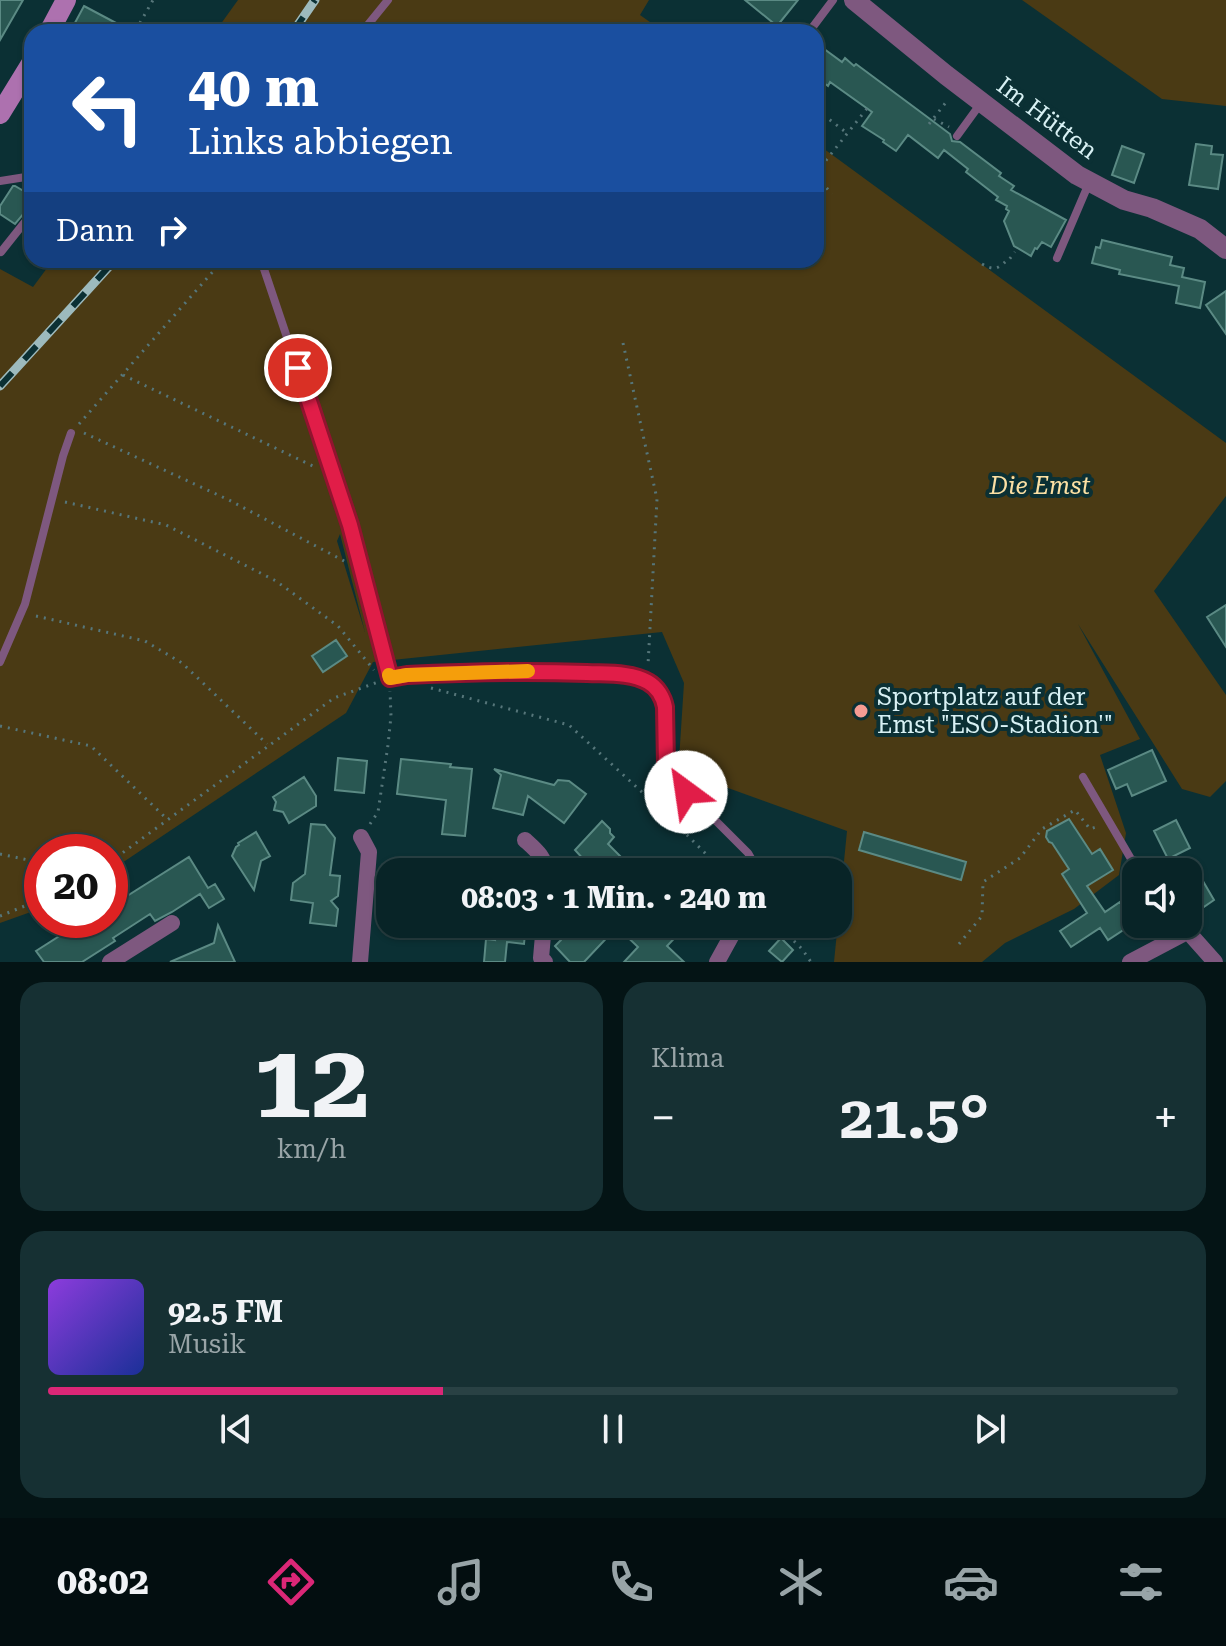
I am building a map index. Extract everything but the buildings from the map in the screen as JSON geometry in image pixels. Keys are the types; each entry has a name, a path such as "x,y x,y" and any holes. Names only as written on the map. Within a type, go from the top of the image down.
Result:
{"main road":[{"path":"53,24 66,0"},
{"path":"0,114 24,75"}],"street":[{"name":"Im Hütten","path":"854,0 1048,155 1124,200 1152,208 1200,229 1226,249"},
{"path":"360,962 369,852 361,837"},
{"path":"525,840 542,858"},
{"path":"110,962 172,923"},
{"path":"543,938 541,958 545,962"},
{"path":"717,962 730,938"},
{"path":"1130,962 1168,938"},
{"path":"1193,938 1215,962"}],"lane":[{"path":"368,24 388,0"},
{"path":"815,24 833,0"},
{"path":"957,136 982,103"},
{"path":"0,181 24,177"},
{"path":"1057,258 1089,182"},
{"path":"1,252 24,223"},
{"path":"264,268 350,525 390,678 522,671 625,675 647,681 663,698 666,764 673,778 751,858"},
{"path":"0,662 21,612 71,433"},
{"path":"1083,777 1131,858"}],"path":[{"path":"139,24 153,0"},
{"path":"929,124 958,85"},
{"path":"824,163 869,106"},
{"path":"824,115 847,133"},
{"path":"824,184 832,194"},
{"path":"982,264 991,269 999,268 1015,252"},
{"path":"216,268 75,429 229,500 360,569"},
{"path":"623,343 657,499 647,681"},
{"path":"123,375 335,477"},
{"path":"52,499 166,525 276,581 338,626 371,668 390,678 569,725 710,858"},
{"path":"21,612 145,641 182,663 268,745"},
{"path":"128,849 334,698 390,678"},
{"path":"361,837 378,812 389,731 390,678"},
{"path":"0,726 91,746 168,821"},
{"path":"959,944 982,916 983,882 1020,858 1042,829 1075,810 1090,829 1109,822"},
{"path":"0,854 24,859"},
{"path":"0,916 24,906"},
{"path":"791,938 811,962"}],"green space":[{"path":"238,0 649,0 640,15 653,24 221,24"},
{"path":"1022,0 1226,0 1226,106 1162,99"},
{"name":"Die Emst","path":"824,149 1226,443 1226,496 1154,591 1226,695 1226,781 1210,797 1182,789 1078,624 1140,739 1100,755 1126,833 1119,875 1074,909 1005,943 982,962 834,962 836,938 852,938 852,858 844,858 847,831 681,771 684,683 662,632 373,662 346,713 128,859 128,834 24,834 24,914 0,923 0,269 33,287 47,268 824,268","holes":["340,534 365,632 337,541"]}],"railway":[{"path":"298,24 315,0"},
{"path":"0,386 108,268"}],"slow traffic":[{"path":"389,675 390,678 528,671"}],"place":[{"name":"Sportplatz auf der Emst \"ESO-Stadion'\"","path":"861,711"}],"route":[{"path":"298,368 350,525 390,678 522,671 625,675 647,681 663,698 666,764 673,778 686,792"}]}
